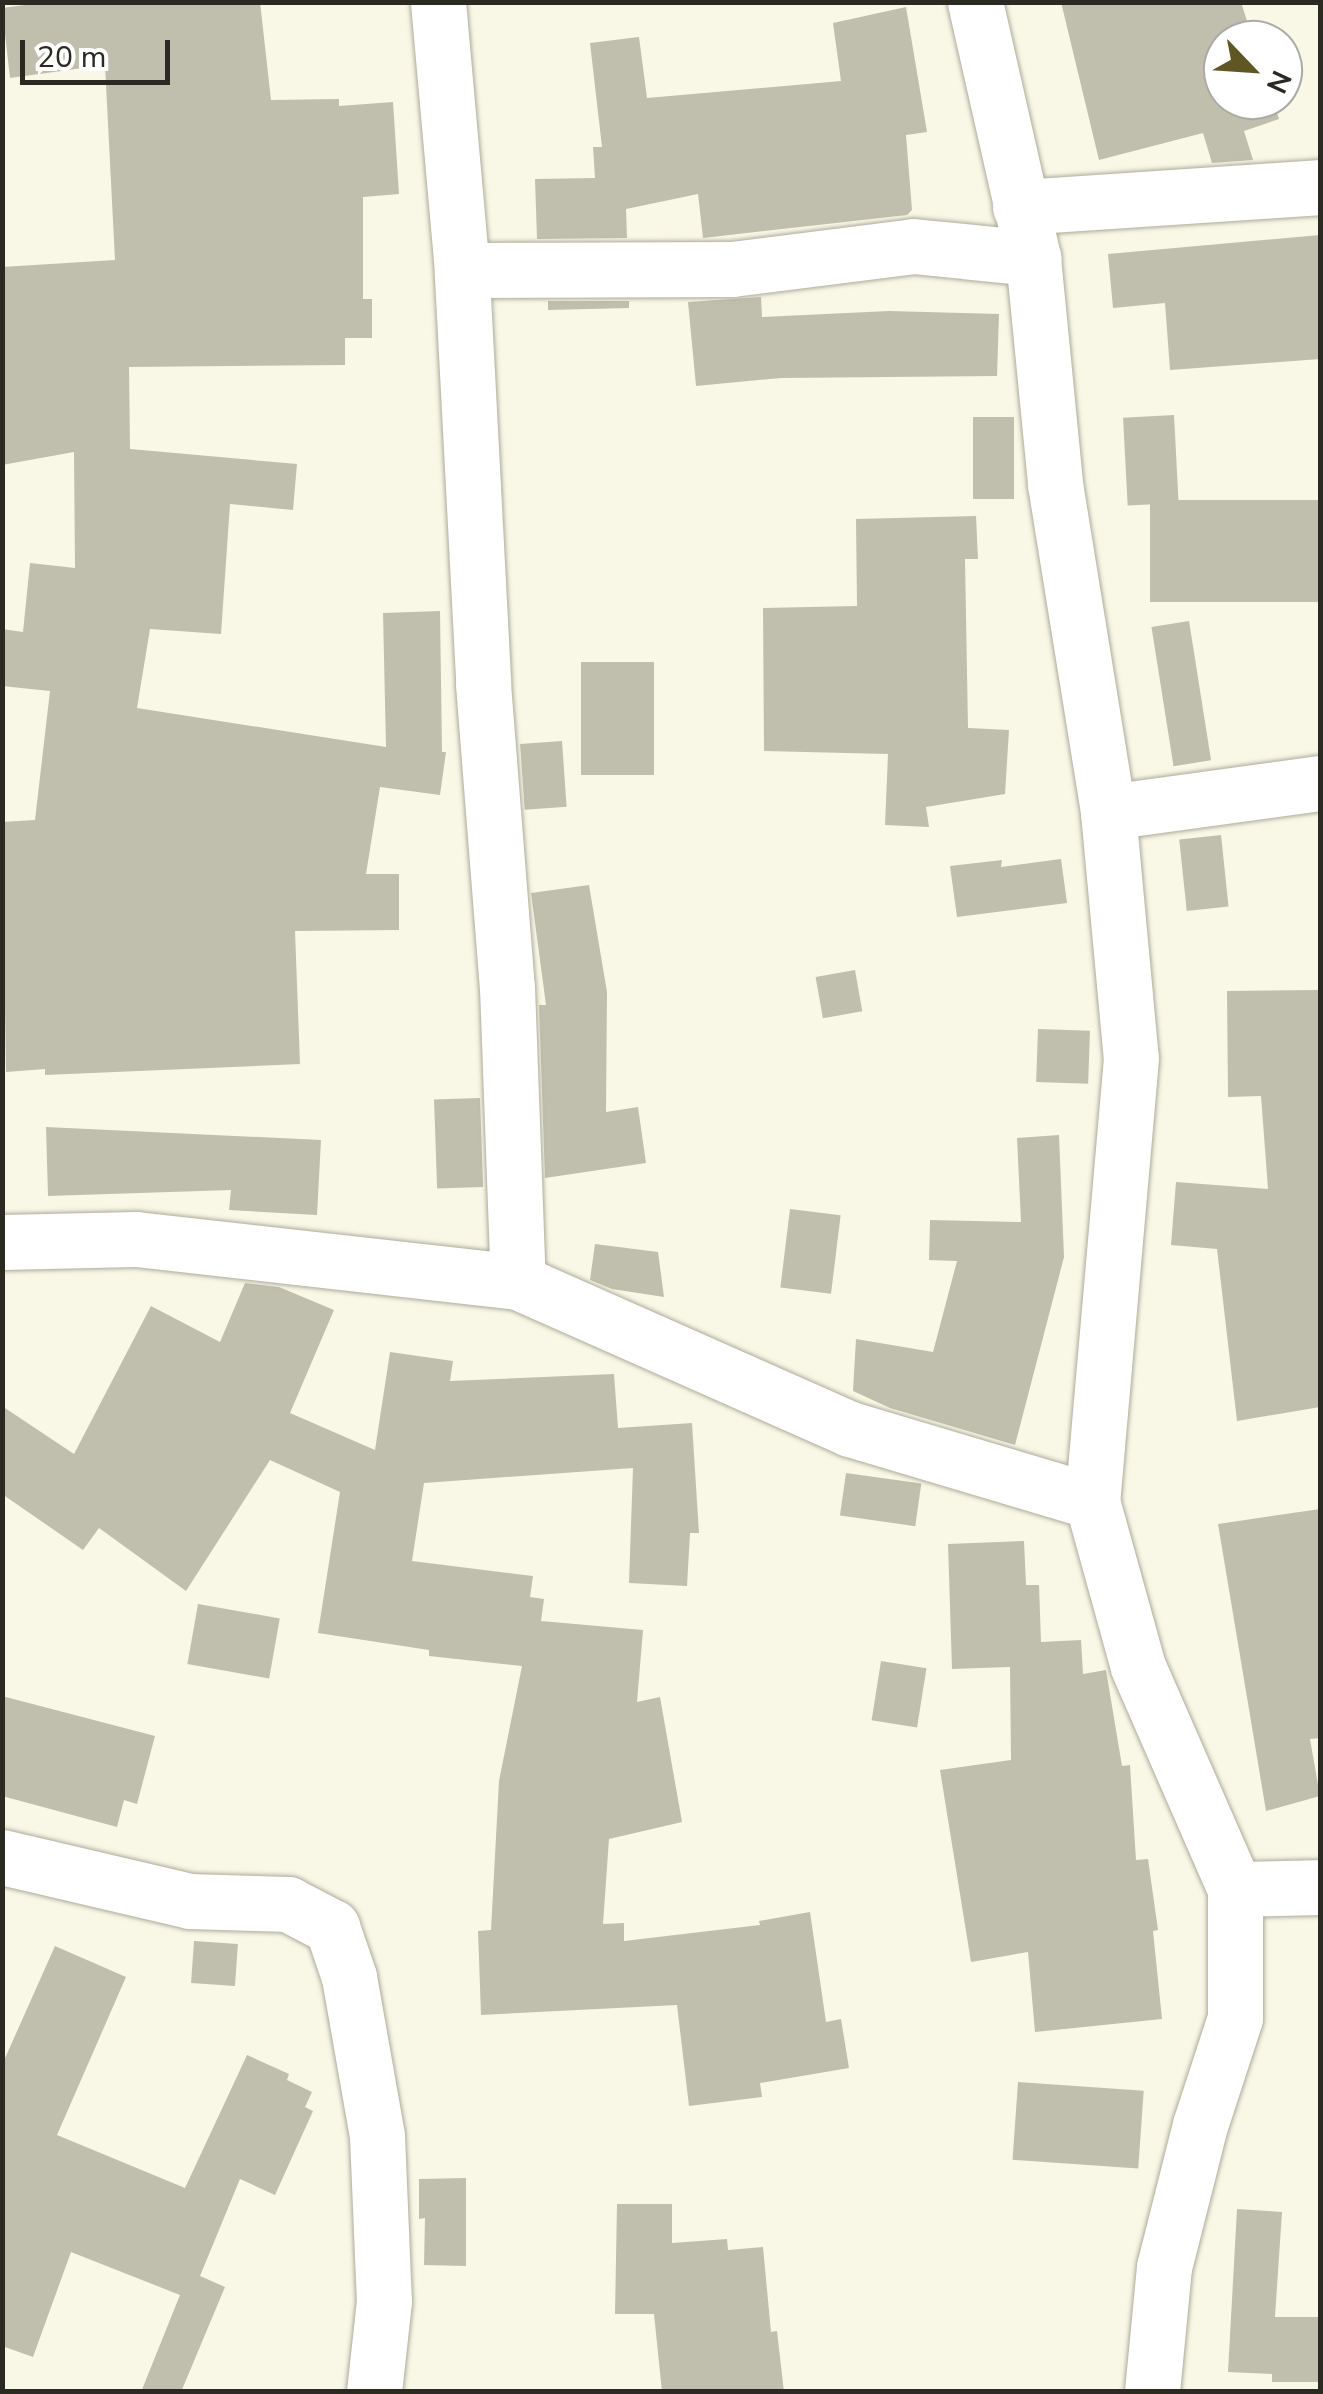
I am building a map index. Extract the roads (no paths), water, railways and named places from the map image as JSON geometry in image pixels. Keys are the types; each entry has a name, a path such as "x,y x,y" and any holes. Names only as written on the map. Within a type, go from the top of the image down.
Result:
{"street":[{"path":"438,2 460,258 483,684 507,987 518,1282"},
{"path":"974,2 1027,232 1055,484 1108,812 1131,1058 1092,1501 1138,1667 1235,1889 1235,2018 1200,2125 1164,2268 1152,2392"},
{"path":"460,258 479,270 732,268 1027,232 1320,187"},
{"path":"1108,812 1320,783"},
{"path":"2,1242 136,1240 518,1282 850,1429 1092,1501"},
{"path":"2,1856 190,1900 288,1904 332,1927 349,1977 377,2136 384,2300 374,2392"},
{"path":"1235,1889 1320,1887"}]}
